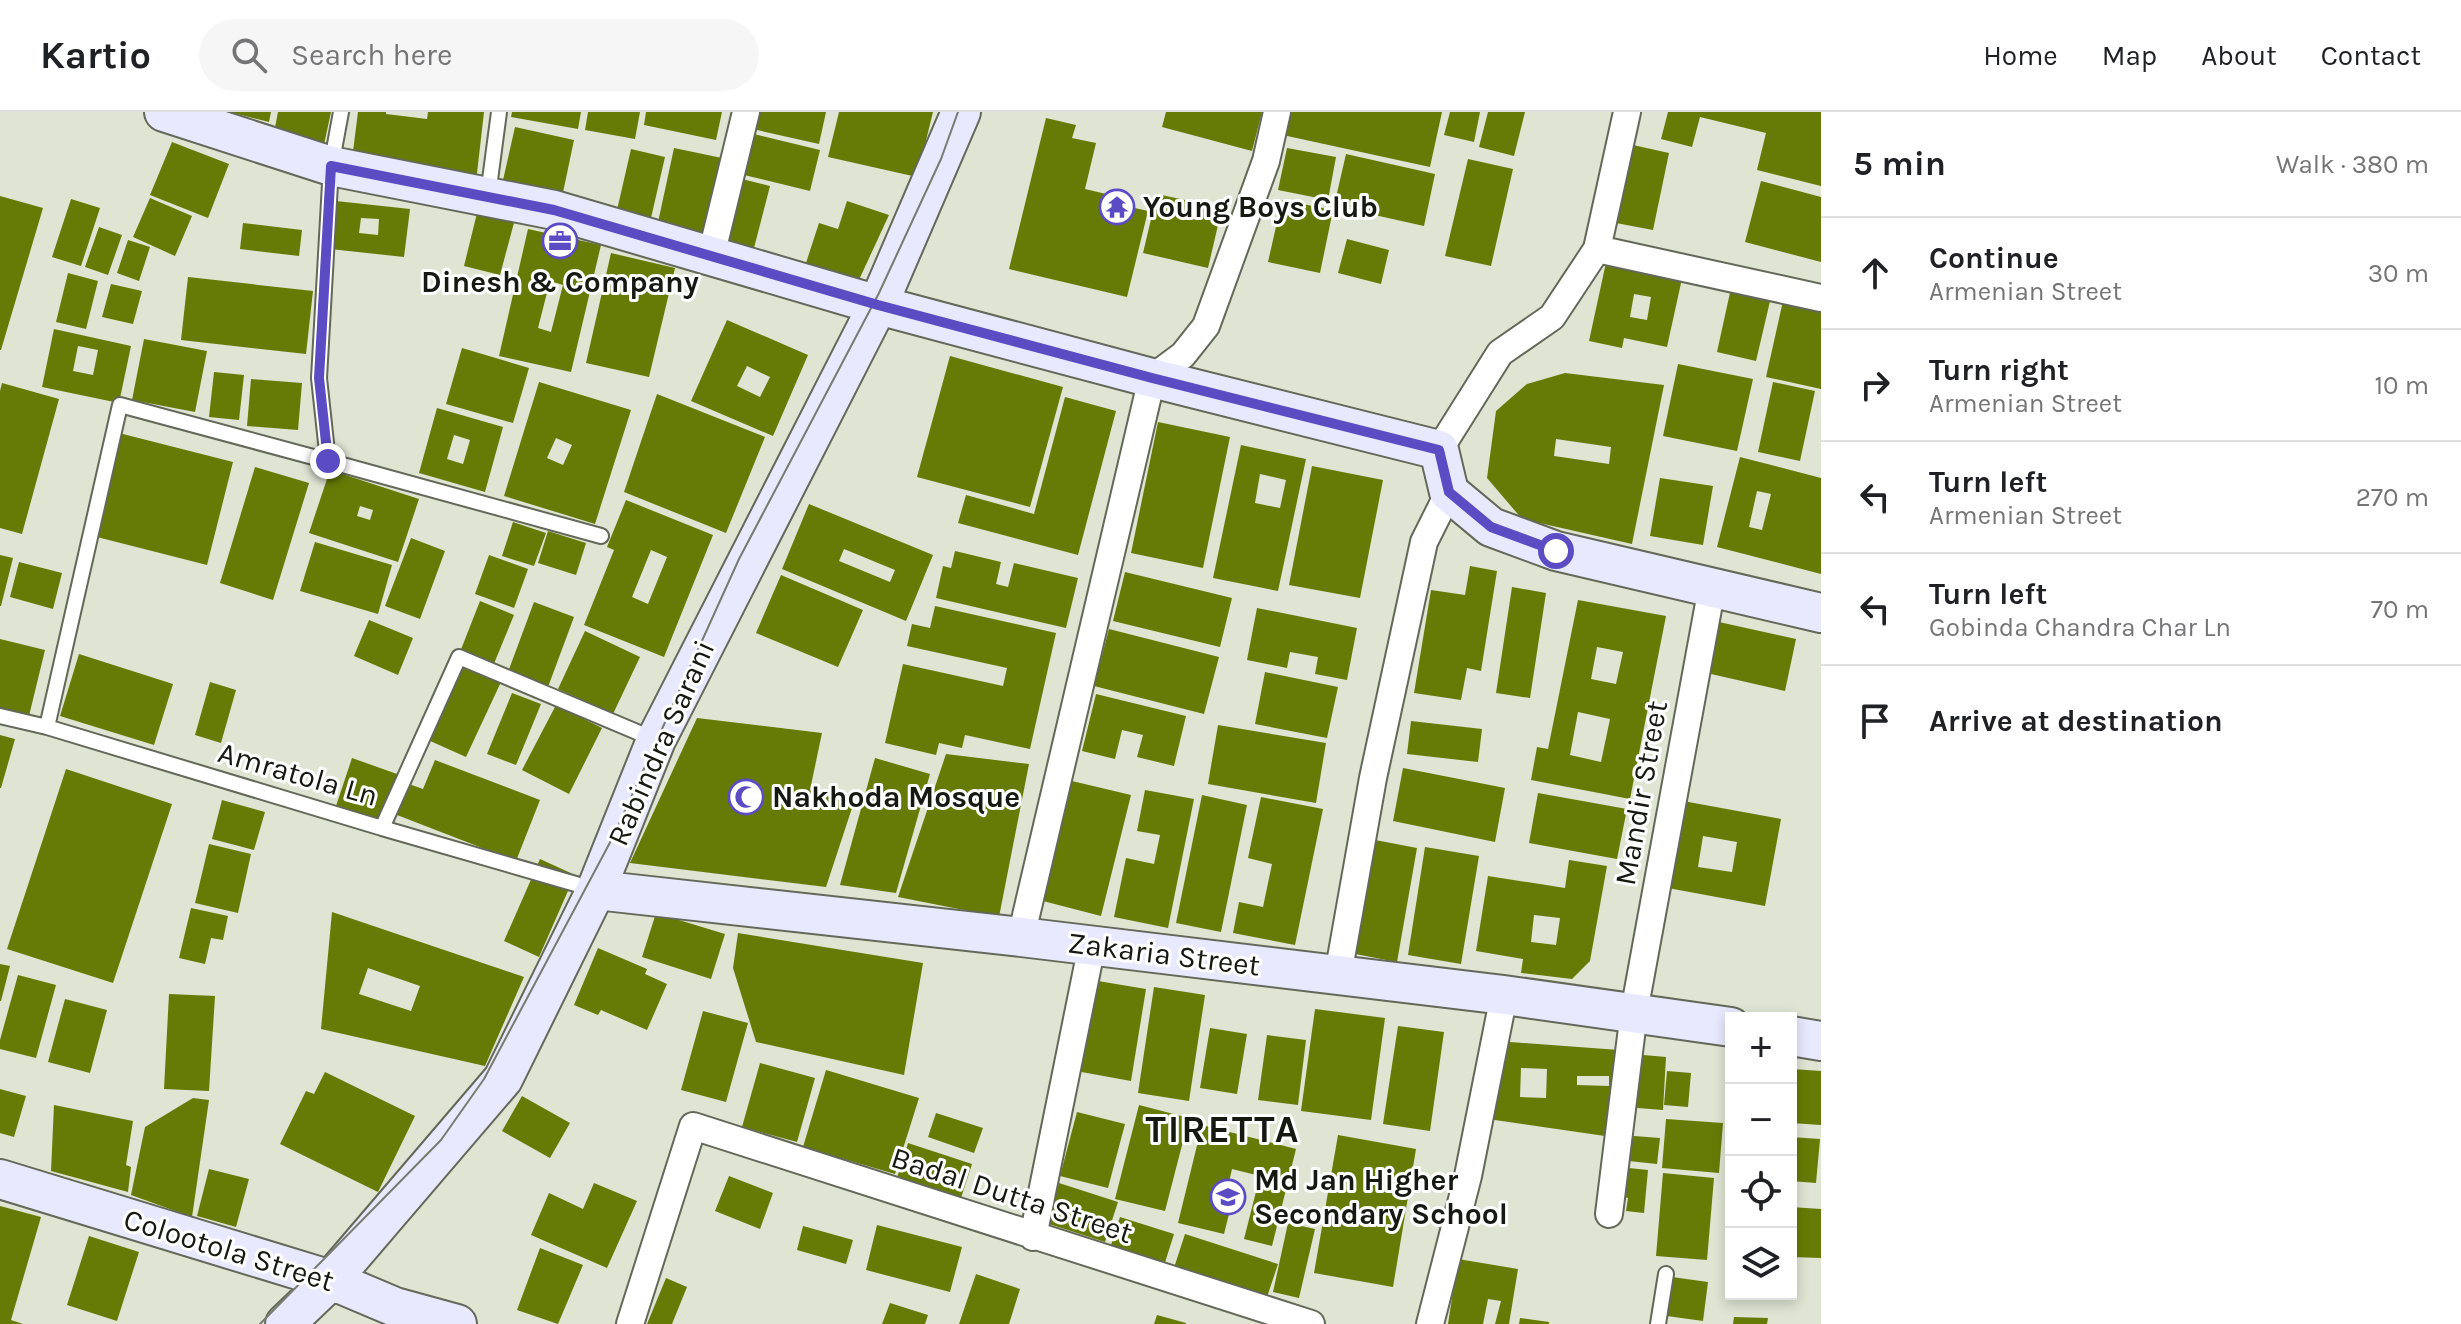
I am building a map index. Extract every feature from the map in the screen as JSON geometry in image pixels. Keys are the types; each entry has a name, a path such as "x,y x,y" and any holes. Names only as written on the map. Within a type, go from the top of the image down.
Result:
{"main road":[{"path":"164,112 331,166 554,210 878,305 1439,450 1449,492 1491,527 1556,551 1821,613"},
{"name":"Rabindra Sarani","path":"285,1324 331,1280 503,1079 596,890 656,740 878,305 961,112"},
{"name":"Zakaria Street","path":"596,890 1092,945 1504,995 1725,1026"},
{"path":"1797,1037 1821,1041"},
{"name":"Colootola Street","path":"0,1179 331,1280 395,1307 457,1324"}],"street":[{"path":"711,256 746,112"},
{"path":"1021,937 1152,378 1183,355 1206,326 1266,161 1277,112"},
{"path":"1439,450 1500,353 1552,317 1597,249 1627,112"},
{"path":"1597,249 1821,298"},
{"path":"1338,975 1373,778 1424,542 1449,492"},
{"name":"Mandir Street","path":"1609,1214 1634,1012 1712,587"},
{"path":"1033,1237 1092,945"},
{"path":"1430,1324 1468,1176 1504,995"},
{"name":"Badal Dutta Street","path":"630,1324 693,1126 1278,1319 1311,1324"}],"lane":[{"path":"328,461 319,378 331,166 341,112"},
{"path":"488,196 499,112"},
{"path":"47,727 120,405 601,536"},
{"name":"Amratola Ln","path":"0,716 47,727 382,828 459,657 656,740"},
{"path":"382,828 596,890"},
{"path":"1658,1324 1666,1274"}],"building":[{"path":"229,112 271,112 269,122"},
{"path":"278,112 331,112 322,154 272,143"},
{"path":"358,112 386,112 427,119 428,112 484,112 476,182 351,167"},
{"path":"512,112 581,112 578,129 511,117"},
{"path":"588,112 640,112 635,139 585,130"},
{"path":"646,112 722,112 716,140 644,125"},
{"path":"752,112 826,112 819,144 748,128"},
{"path":"839,112 933,112 917,177 828,157"},
{"path":"1166,112 1262,112 1252,151 1162,127"},
{"path":"1283,112 1442,112 1430,167 1278,134"},
{"path":"1450,112 1480,112 1474,142 1444,135"},
{"path":"1488,112 1525,112 1514,156 1479,147"},
{"path":"1668,112 1821,112 1821,186 1757,170 1766,133 1700,117 1692,147 1661,139"},
{"path":"1046,118 1076,125 1072,138 1096,143 1085,189 1119,197 1117,204 1148,211 1127,297 1009,269"},
{"path":"515,127 574,140 561,202 501,189"},
{"path":"750,133 820,150 810,191 740,174"},
{"path":"172,142 229,164 208,218 150,195"},
{"path":"1633,145 1669,153 1653,230 1616,223"},
{"path":"674,148 722,158 704,237 657,227"},
{"path":"1287,148 1336,157 1328,200 1278,190"},
{"path":"631,149 665,157 651,218 617,210"},
{"path":"1346,154 1435,174 1424,226 1334,206"},
{"path":"1468,159 1513,169 1491,266 1445,256"},
{"path":"738,178 770,186 754,248 722,239"},
{"path":"1761,181 1821,197 1821,262 1745,242"},
{"path":"1157,194 1222,208 1208,268 1143,253"},
{"path":"0,196 43,208 1,350 0,350"},
{"path":"150,198 192,216 175,256 133,237"},
{"path":"71,199 100,208 81,266 52,257"},
{"path":"1282,200 1333,210 1320,273 1268,262"},
{"path":"336,201 410,209 404,257 330,249","holes":["361,218 379,219 378,235 359,233"]},
{"path":"847,201 889,215 858,282 805,266 819,223 838,229"},
{"path":"478,209 515,219 500,275 464,266"},
{"path":"243,223 302,230 299,256 240,249"},
{"path":"99,227 122,235 108,275 85,267"},
{"path":"528,229 601,245 571,372 499,356","holes":["550,281 563,285 551,332 538,328"]},
{"path":"1347,239 1389,250 1381,284 1338,273"},
{"path":"128,240 150,247 139,281 117,273"},
{"path":"611,253 675,268 649,377 586,363"},
{"path":"1607,258 1683,274 1667,347 1624,338 1622,348 1589,341","holes":["1634,294 1651,297 1647,320 1630,317"]},
{"path":"68,273 98,281 86,329 56,322"},
{"path":"188,277 313,291 306,354 181,340"},
{"path":"111,284 142,291 133,324 102,317"},
{"path":"1731,288 1771,297 1756,361 1717,352"},
{"path":"1783,301 1821,309 1821,389 1766,377"},
{"path":"727,320 808,355 773,436 691,401","holes":["747,366 770,377 760,397 737,386"]},
{"path":"54,329 131,346 119,403 42,387","holes":["78,346 98,350 93,375 73,371"]},
{"path":"144,339 207,351 195,412 132,400"},
{"path":"462,348 529,368 513,423 446,404"},
{"path":"950,356 1063,387 1030,507 917,477"},
{"path":"1678,364 1753,379 1737,451 1663,436"},
{"path":"214,372 244,375 239,420 209,417"},
{"path":"1565,373 1664,385 1632,544 1522,519 1487,478 1496,411 1527,384","holes":["1556,439 1611,447 1609,464 1554,456"]},
{"path":"251,379 302,383 298,430 247,426"},
{"path":"539,382 631,410 595,524 504,496","holes":["556,438 572,445 563,465 547,458"]},
{"path":"1773,382 1815,391 1800,461 1758,452"},
{"path":"2,383 59,399 22,534 0,528"},
{"path":"657,394 765,437 726,533 624,492"},
{"path":"1065,397 1116,411 1078,555 958,523 966,495 1034,514"},
{"path":"437,408 503,427 485,492 419,473","holes":["454,435 470,440 463,464 447,459"]},
{"path":"1158,422 1230,437 1203,568 1131,553"},
{"path":"119,433 233,462 207,565 93,536"},
{"path":"1241,445 1306,459 1278,591 1213,578","holes":["1260,474 1286,480 1280,508 1255,503"]},
{"path":"1740,457 1821,478 1821,574 1717,547","holes":["1757,491 1771,494 1762,530 1749,527"]},
{"path":"1312,466 1383,480 1360,598 1289,585"},
{"path":"255,467 309,483 273,600 220,583"},
{"path":"330,470 419,499 398,562 309,533","holes":["360,506 373,510 370,520 357,516"]},
{"path":"1660,478 1713,486 1703,545 1650,536"},
{"path":"626,500 713,535 664,657 584,625 614,550 607,547","holes":["651,550 667,557 648,604 632,597"]},
{"path":"809,504 933,555 906,621 782,569","holes":["844,549 895,570 890,582 839,561"]},
{"path":"513,522 546,533 534,566 502,556"},
{"path":"548,531 586,543 576,575 538,563"},
{"path":"411,538 445,551 420,619 385,606"},
{"path":"315,542 392,565 378,614 300,591"},
{"path":"955,551 1001,562 996,584 1008,587 1014,563 1078,578 1066,628 936,598 943,566 951,568"},
{"path":"0,555 13,558 1,606 0,606"},
{"path":"489,555 528,569 514,608 475,594"},
{"path":"19,562 62,573 53,609 10,597"},
{"path":"1470,566 1497,571 1481,671 1467,668 1461,700 1414,693 1431,590 1465,595"},
{"path":"1125,572 1232,598 1220,647 1113,621"},
{"path":"781,575 863,610 838,667 756,633"},
{"path":"1512,587 1546,593 1530,698 1496,693"},
{"path":"1578,600 1666,616 1630,799 1531,780 1537,747 1548,749","holes":["1597,647 1623,652 1616,684 1591,679","1578,712 1610,719 1601,762 1570,755"]},
{"path":"480,601 514,615 493,666 460,652"},
{"path":"534,602 574,617 548,687 508,672"},
{"path":"935,606 1056,633 1030,749 965,735 962,748 939,743 936,755 885,743 903,664 1003,686 1007,668 907,646 912,624 930,628"},
{"path":"1257,608 1357,628 1347,680 1315,674 1318,657 1290,652 1287,668 1247,660"},
{"path":"369,620 413,638 398,675 354,656"},
{"path":"1710,620 1796,639 1785,691 1698,671"},
{"path":"1109,629 1219,657 1204,714 1094,686"},
{"path":"585,631 640,657 613,714 558,689"},
{"path":"0,639 45,650 29,716 0,709"},
{"path":"79,654 173,684 154,745 60,716"},
{"path":"463,664 501,682 466,757 428,740"},
{"path":"1265,672 1338,687 1327,738 1255,724"},
{"path":"210,682 236,690 221,743 195,735"},
{"path":"512,693 541,704 516,765 487,754"},
{"path":"1096,694 1186,716 1174,766 1137,757 1143,735 1122,730 1115,759 1082,751"},
{"path":"556,705 602,728 569,794 522,770"},
{"name":"Nakhoda Mosque","path":"697,718 822,733 810,790 853,805 826,887 630,863"},
{"path":"1411,721 1482,729 1478,762 1407,754"},
{"path":"1218,725 1326,743 1316,803 1208,784"},
{"path":"0,735 15,739 1,788 0,788"},
{"path":"946,754 1029,764 999,917 898,897"},
{"path":"352,758 397,774 381,821 336,806"},
{"path":"875,758 930,774 896,893 840,885"},
{"path":"435,760 540,800 516,861 397,815 409,784 423,789"},
{"path":"1403,768 1505,788 1495,842 1393,821"},
{"path":"66,769 172,804 113,983 7,949"},
{"path":"1072,781 1131,795 1101,916 1043,901"},
{"path":"1145,790 1194,799 1168,928 1114,917 1126,858 1154,864 1160,835 1137,831"},
{"path":"1538,793 1627,809 1617,859 1529,843"},
{"path":"1202,795 1247,805 1221,932 1176,923"},
{"path":"1261,797 1323,809 1295,945 1233,933 1239,902 1263,907 1272,864 1248,858"},
{"path":"222,800 265,812 254,850 212,839"},
{"path":"1683,801 1781,819 1765,906 1668,888","holes":["1703,836 1737,842 1732,872 1698,867"]},
{"path":"1370,839 1417,848 1397,962 1350,953"},
{"path":"209,844 251,854 238,913 195,903"},
{"path":"1425,847 1479,856 1461,964 1408,955"},
{"path":"540,859 575,875 539,957 504,941"},
{"path":"1569,860 1607,866 1590,961 1572,979 1521,973 1523,959 1476,951 1488,876 1565,888","holes":["1534,915 1560,918 1556,945 1531,942"]},
{"path":"191,908 228,916 223,940 211,938 205,964 179,958"},
{"path":"332,912 524,977 485,1066 321,1029","holes":["368,968 420,986 411,1011 359,994"]},
{"path":"656,913 725,934 711,979 642,957"},
{"path":"738,933 923,963 904,1075 756,1042 733,968"},
{"path":"598,948 647,969 645,974 667,984 647,1030 601,1010 598,1015 574,1005"},
{"path":"0,964 10,966 1,1001 0,1001"},
{"path":"18,975 56,985 36,1058 0,1049"},
{"path":"1092,980 1146,989 1131,1081 1076,1071"},
{"path":"1154,987 1205,995 1189,1101 1138,1093"},
{"path":"169,994 215,996 209,1091 164,1089"},
{"path":"65,999 107,1010 90,1073 48,1062"},
{"path":"1315,1009 1385,1018 1371,1120 1301,1111"},
{"path":"703,1011 748,1023 726,1102 681,1090"},
{"path":"1398,1026 1444,1032 1430,1131 1383,1124"},
{"path":"1210,1028 1247,1034 1237,1094 1200,1088"},
{"path":"1267,1035 1306,1040 1298,1105 1258,1100"},
{"path":"1497,1041 1619,1050 1612,1137 1488,1119","holes":["1521,1068 1547,1069 1546,1098 1520,1097","1577,1076 1609,1076 1609,1086 1577,1085"]},
{"path":"1632,1054 1666,1057 1663,1110 1625,1107"},
{"path":"760,1063 815,1078 797,1142 742,1127"},
{"path":"1797,1069 1821,1071 1821,1125 1797,1123"},
{"path":"826,1070 919,1098 895,1174 803,1147"},
{"path":"1667,1071 1691,1073 1688,1107 1664,1105"},
{"path":"325,1072 415,1116 378,1192 280,1144 306,1091 314,1094"},
{"path":"0,1089 26,1096 14,1137 0,1133"},
{"path":"522,1096 570,1123 550,1158 502,1131"},
{"path":"193,1098 209,1100 192,1217 131,1195 145,1127"},
{"path":"54,1105 133,1121 126,1165 131,1167 128,1192 51,1171"},
{"path":"1139,1105 1189,1118 1165,1211 1115,1199"},
{"path":"1077,1112 1125,1124 1108,1188 1060,1176"},
{"path":"936,1113 983,1128 974,1153 928,1137"},
{"path":"1666,1119 1723,1123 1719,1173 1662,1168"},
{"path":"1202,1125 1296,1149 1272,1246 1244,1239 1260,1176 1232,1169 1222,1212 1229,1214 1224,1234 1178,1223"},
{"path":"1338,1135 1416,1149 1393,1287 1314,1273"},
{"path":"1621,1135 1660,1138 1657,1164 1619,1160"},
{"path":"1797,1137 1820,1139 1816,1183 1797,1181"},
{"path":"908,1143 972,1164 960,1201 896,1181"},
{"path":"1619,1167 1648,1170 1644,1213 1626,1211 1628,1198 1616,1196"},
{"path":"209,1169 249,1179 236,1227 197,1216"},
{"path":"1663,1173 1714,1178 1707,1260 1656,1256"},
{"path":"729,1176 773,1193 760,1229 715,1211"},
{"path":"594,1183 637,1201 607,1268 531,1235 549,1193 583,1209"},
{"path":"1059,1183 1118,1202 1105,1242 1046,1223"},
{"path":"0,1206 41,1217 11,1320 23,1324 0,1324"},
{"path":"1797,1207 1821,1209 1821,1258 1797,1257"},
{"path":"1120,1217 1174,1234 1162,1272 1108,1254"},
{"path":"1288,1223 1315,1229 1299,1298 1273,1292"},
{"path":"877,1225 962,1247 950,1292 866,1270"},
{"path":"803,1226 853,1240 846,1264 797,1250"},
{"path":"1185,1234 1278,1264 1265,1303 1172,1274"},
{"path":"89,1236 139,1252 117,1321 67,1305"},
{"path":"540,1248 583,1265 558,1324 517,1310"},
{"path":"1458,1259 1518,1269 1509,1324 1495,1324 1501,1301 1488,1299 1483,1324 1448,1324"},
{"path":"976,1274 1020,1289 1009,1324 959,1324"},
{"path":"1672,1277 1708,1282 1703,1321 1667,1316"},
{"path":"666,1278 687,1287 672,1324 647,1324"},
{"path":"890,1303 928,1315 925,1324 882,1324"},
{"path":"1157,1315 1186,1323 1186,1324 1154,1324"},
{"path":"1734,1317 1768,1318 1767,1324 1733,1324"},
{"path":"1520,1318 1549,1322 1549,1324 1519,1324"}],"tram line":[{"path":"260,1324 441,1140 484,1079 614,835 739,559 879,293 941,159 958,112"}],"place":[{"name":"Young Boys Club","path":"1117,207"},
{"name":"Dinesh & Company","path":"560,241"},
{"name":"Nakhoda Mosque","path":"746,797"},
{"name":"Md Jan Higher Secondary School","path":"1228,1197"}],"district":[{"name":"TIRETTA","path":"1223,1129"}],"route":[{"path":"328,461 319,378 331,166 554,210 878,305 1439,450 1449,492 1491,527 1556,551"}]}
